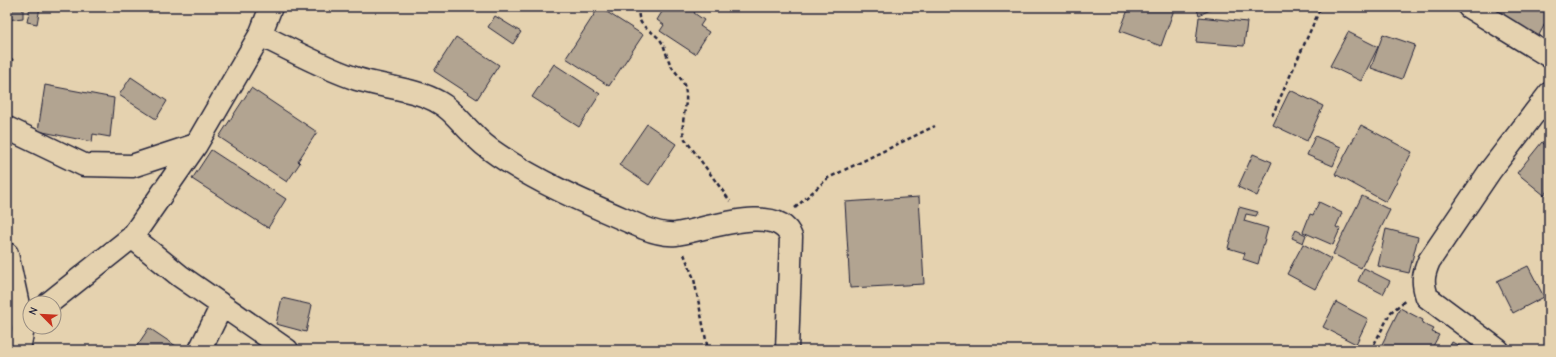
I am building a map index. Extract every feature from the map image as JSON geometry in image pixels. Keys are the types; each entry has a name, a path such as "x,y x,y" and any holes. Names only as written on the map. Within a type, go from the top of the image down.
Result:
{"street":[{"path":"59,295 132,237 196,145 260,35 271,7"},
{"path":"1469,7 1549,56"},
{"path":"260,35 357,79 433,99 449,109 488,147 551,186 652,231 675,234 742,219 779,223 788,231 790,237 787,350"},
{"path":"1498,350 1427,297 1423,285 1424,276 1429,261 1490,171 1549,94"},
{"path":"7,128 84,165 132,166 196,145"},
{"path":"132,237 180,276 287,350"},
{"path":"7,254 22,309"},
{"path":"200,350 222,306"},
{"path":"19,350 23,335"}],"path":[{"path":"639,7 638,16 640,22 660,40 669,63 684,84 687,96 682,131 685,139 742,219"},
{"path":"1272,116 1321,7"},
{"path":"779,223 828,178 935,126"},
{"path":"675,234 694,279 708,350"},
{"path":"1371,350 1391,312 1423,285"}],"building":[{"path":"7,7 23,7 23,18 7,20"},
{"path":"30,7 40,7 37,24 27,22"},
{"path":"599,7 643,35 609,86 566,58"},
{"path":"665,7 698,7 694,13 704,20 700,26 709,32 695,54 660,31 664,25 657,20"},
{"path":"1129,7 1175,7 1161,46 1120,31"},
{"path":"1196,7 1217,7 1199,15"},
{"path":"1495,7 1549,7 1549,16 1538,37 1491,14"},
{"path":"495,16 521,32 513,44 488,27"},
{"path":"1199,17 1247,22 1244,46 1196,42"},
{"path":"1348,32 1378,47 1361,81 1330,66"},
{"path":"1383,34 1415,45 1402,79 1371,68"},
{"path":"456,37 499,65 477,99 434,71"},
{"path":"7,58 13,59 10,75 7,74"},
{"path":"554,64 600,94 579,127 532,97"},
{"path":"131,77 167,101 156,119 119,95"},
{"path":"45,85 114,98 110,137 93,134 92,142 38,131"},
{"path":"251,88 317,132 298,161 300,163 287,182 219,137"},
{"path":"1290,90 1323,106 1307,141 1273,125"},
{"path":"647,124 676,144 649,185 619,165"},
{"path":"1361,125 1412,152 1386,202 1335,174"},
{"path":"1315,136 1341,147 1333,166 1307,155"},
{"path":"1542,142 1549,148 1549,188 1544,195 1517,173"},
{"path":"211,150 286,199 268,228 192,179"},
{"path":"1253,154 1272,162 1257,196 1238,187"},
{"path":"1362,196 1390,210 1361,268 1333,254"},
{"path":"919,197 924,284 850,288 845,202"},
{"path":"1319,202 1342,213 1336,227 1340,229 1333,245 1303,232 1310,214 1313,215"},
{"path":"1239,207 1258,212 1256,216 1246,214 1244,221 1268,228 1258,264 1243,259 1245,253 1228,248"},
{"path":"1386,229 1418,237 1409,273 1378,266"},
{"path":"1296,230 1306,235 1303,243 1292,238"},
{"path":"1303,244 1331,259 1315,289 1287,274"},
{"path":"1528,266 1544,297 1513,313 1497,281"},
{"path":"1364,268 1390,281 1383,294 1358,281"},
{"path":"282,298 312,305 306,332 276,324"},
{"path":"1336,302 1368,319 1356,344 1323,327"},
{"path":"1400,308 1423,320 1422,323 1434,329 1432,332 1439,335 1431,350 1379,350"},
{"path":"149,328 179,348 177,350 134,350"},
{"path":"1452,342 1467,350 1448,350"}]}
